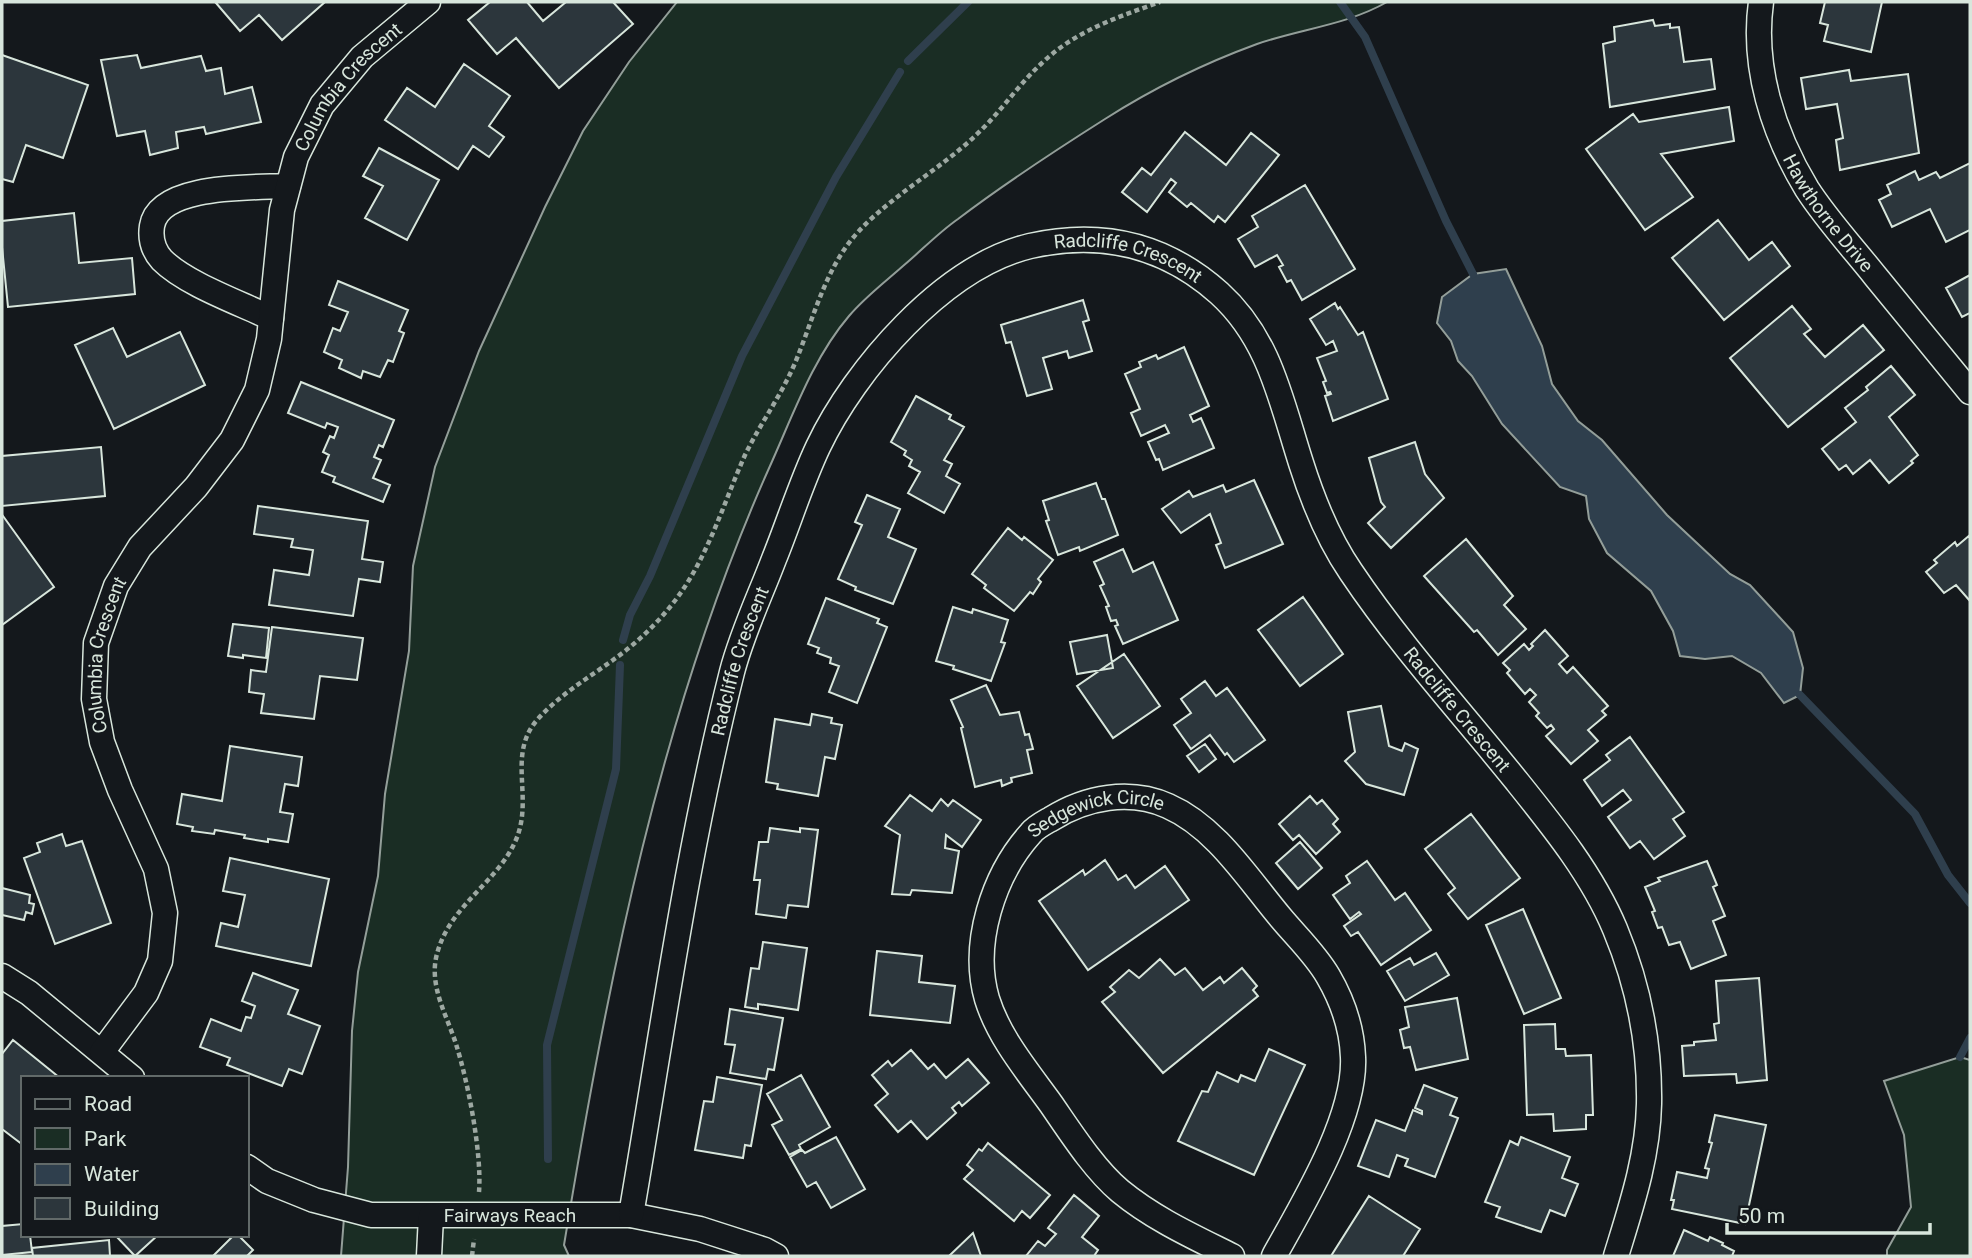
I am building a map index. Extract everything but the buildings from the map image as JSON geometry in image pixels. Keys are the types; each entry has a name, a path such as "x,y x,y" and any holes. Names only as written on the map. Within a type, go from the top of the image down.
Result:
{"street":[{"name":"Columbia Crescent","path":"102,1052 146,993 160,961 164,913 156,869 120,790 102,741 94,699 96,643 116,586 139,547 196,487 232,440 257,390 270,338 282,209 296,157 322,105 362,57 428,2"},
{"name":"Hawthorne Drive","path":"1761,2 1760,66 1771,111 1790,158 1808,190 1830,220 1970,392"},
{"path":"271,318 183,275 163,261 154,249 150,234 153,221 162,209 176,198 201,192 288,186"},
{"name":"Radcliffe Crescent","path":"631,1215 696,841 734,665 818,446 858,378 909,321 963,275 1009,251 1054,241 1097,239 1142,247 1185,266 1224,298 1257,340 1275,376 1303,469 1318,508 1347,567 1380,613 1537,807 1584,872 1614,926 1634,985 1646,1039 1650,1107 1640,1178 1616,1256"},
{"name":"Sedgewick Circle","path":"1232,1256 1156,1217 1118,1189 1081,1145 1003,1035 987,999 982,957 990,907 1008,864 1033,830 1066,809 1107,797 1138,796 1168,806 1194,820 1221,847 1326,972 1339,998 1349,1026 1354,1059 1348,1098 1337,1132 1312,1186 1274,1256"},
{"path":"2,976 29,993 130,1076"},
{"name":"Fairways Reach","path":"248,1168 267,1181 314,1200 372,1215 631,1215 700,1229 776,1256"},
{"path":"429,1256 431,1216"}],"path":[{"path":"476,1216 480,1182 470,1102 461,1062 436,986 435,967 445,934 460,909 506,858 515,843 523,806 521,753 524,739 542,715 643,635 685,586 745,455 786,382 830,276 850,241 901,195 971,140 1051,55 1101,24 1160,2"}],"green space":[{"path":"677,2 1387,2 1356,16 1237,51 1141,97 1030,168 951,224 868,296 849,316 814,368 731,559 668,751 642,848 599,1046 564,1245 569,1256 341,1256 348,1167 352,1031 358,972 378,876 385,794 409,651 413,566 435,467 479,351 583,131 629,62"},
{"path":"1960,1057 1970,1060 1970,1256 1887,1256 1887,1250 1911,1207 1904,1135 1884,1081"}],"water":[{"path":"1506,269 1542,346 1552,384 1578,421 1602,440 1667,515 1730,574 1750,585 1793,632 1803,668 1800,695 1784,703 1761,673 1732,656 1705,659 1680,656 1673,631 1651,591 1607,553 1589,519 1586,496 1560,487 1502,424 1472,376 1458,361 1451,341 1437,323 1442,297 1473,274"}],"waterway":[{"path":"908,61 968,2"},
{"path":"1340,2 1365,37 1446,221 1473,274"},
{"path":"623,640 630,615 650,576 742,356 836,177 900,72"},
{"path":"548,1159 547,1045 616,769 620,665"},
{"path":"1800,695 1915,814 1948,875 1970,903"},
{"path":"1960,1057 1970,1038"}]}
